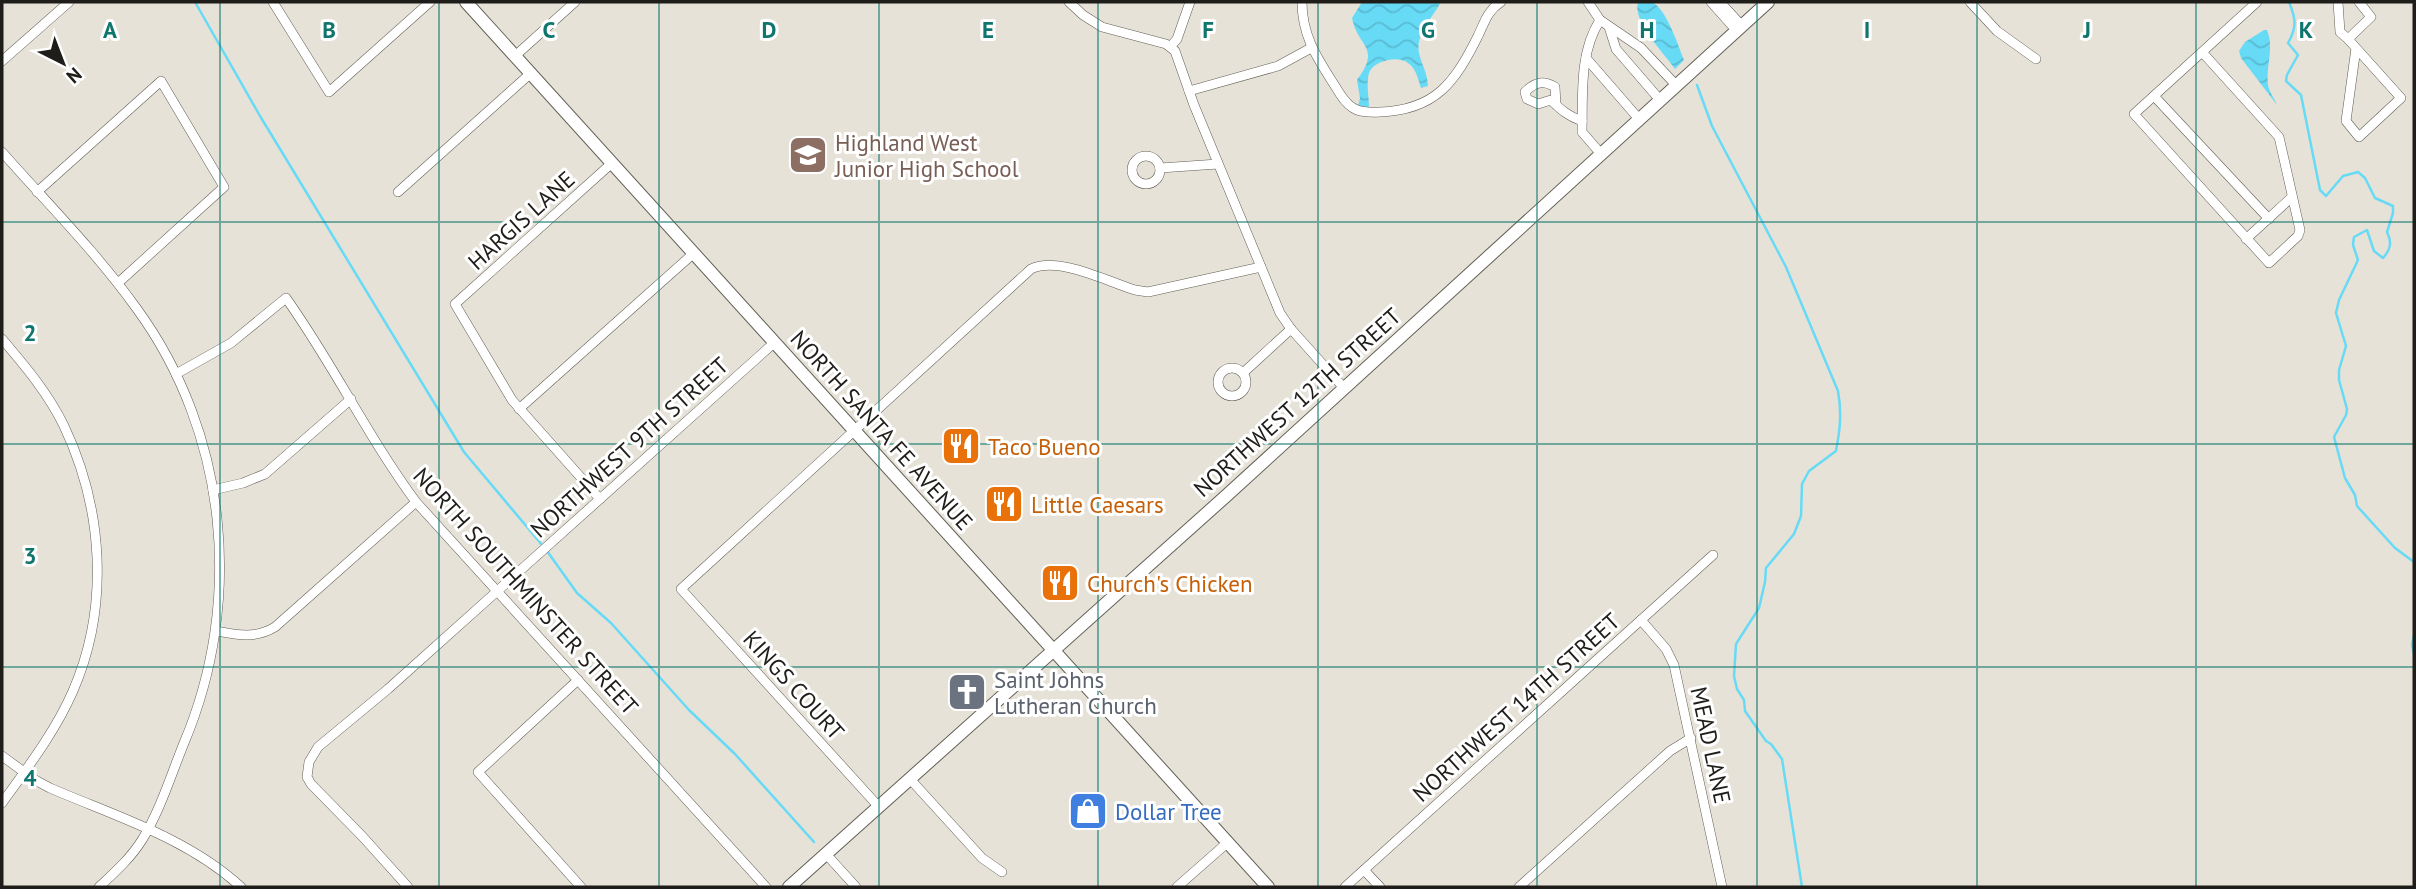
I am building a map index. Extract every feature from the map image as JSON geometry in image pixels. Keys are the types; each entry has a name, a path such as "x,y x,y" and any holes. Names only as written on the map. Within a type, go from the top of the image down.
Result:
{"main road":[{"name":"NORTH SANTA FE AVENUE","path":"466,2 1268,887"},
{"name":"NORTHWEST 12TH STREET","path":"789,887 1054,651 1768,2"}],"street":[{"path":"2,61 69,2"},
{"path":"273,2 329,92 430,2"},
{"path":"515,56 575,2"},
{"path":"1069,2 1102,27 1171,46 1178,57 1280,313 1344,388"},
{"path":"1171,46 1177,39 1190,2"},
{"path":"1302,2 1311,48 1349,106 1360,113 1410,109 1422,104 1454,79 1490,10 1501,2"},
{"path":"1588,2 1600,20 1641,48 1676,85"},
{"path":"1970,2 1997,31 2035,59"},
{"path":"2202,52 2279,137 2300,230 2298,236 2269,263 2134,114 2154,96 2202,52 2257,2"},
{"path":"2338,2 2340,32 2348,39 2401,98 2359,136 2346,121 2356,48"},
{"path":"2348,39 2371,17 2359,2"},
{"path":"1717,4 1739,28"},
{"path":"1600,20 1592,33 1583,70 1582,132 1601,154"},
{"path":"1609,27 1616,49 1660,100"},
{"path":"1189,90 1278,66 1311,48"},
{"path":"1586,58 1639,119"},
{"path":"398,192 531,73"},
{"path":"37,192 161,81 224,187 118,283"},
{"path":"2154,96 2269,219"},
{"path":"1556,105 1567,115 1582,121"},
{"path":"2,152 118,283 151,330 176,374 198,428 214,490 220,554 216,631 205,680 190,729 147,830 126,861 99,887"},
{"name":"HARGIS LANE","path":"519,409 455,304 612,163"},
{"path":"1160,168 1218,163"},
{"path":"2246,239 2292,197"},
{"path":"600,499 519,409 694,253"},
{"path":"855,430 1026,272 1037,267 1059,265 1147,292 1261,267"},
{"name":"NORTH SOUTHMINSTER STREET","path":"176,374 231,343 286,298 416,502 766,887"},
{"path":"1243,373 1291,329"},
{"path":"2,339 40,386 63,424 86,484 96,535 97,556 97,593 82,669 64,711 41,750 2,803"},
{"name":"NORTHWEST 9TH STREET","path":"408,887 311,784 307,769 313,754 775,342"},
{"path":"214,490 265,474 351,399"},
{"name":"KINGS COURT","path":"855,430 681,589 879,807"},
{"path":"216,631 250,636 275,627 416,502"},
{"name":"NORTHWEST 14TH STREET","path":"1345,887 1713,555"},
{"name":"MEAD LANE","path":"1641,620 1671,657 1721,887"},
{"path":"578,680 478,772 581,887"},
{"path":"1520,887 1670,751 1690,738"},
{"path":"2,756 50,788 201,855 241,887"},
{"path":"911,779 982,858 1002,872"},
{"path":"1177,887 1227,843"},
{"path":"826,854 856,887"},
{"path":"1364,870 1380,887"}],"water":[{"path":"1362,2 1441,2 1422,32 1418,46 1428,86 1421,88 1415,71 1408,63 1386,60 1375,65 1369,73 1369,107 1358,106 1360,98 1357,80 1368,61 1368,54 1352,18"},
{"path":"1638,2 1655,4 1668,22 1684,60 1675,69 1644,27 1637,10"},
{"path":"2267,30 2270,45 2269,89 2277,105 2241,58 2239,51 2245,42"}],"waterway":[{"path":"195,2 260,116 464,452 543,546"},
{"path":"2289,2 2294,23 2288,43 2298,55 2286,81 2301,95 2320,190 2326,196 2343,176 2358,172 2365,178 2375,198 2393,206 2387,232 2390,245 2383,258 2374,251 2367,230 2354,237 2353,245 2358,260 2339,300 2336,313 2346,346 2339,380 2347,409 2334,437 2345,478 2355,495 2357,506 2395,548 2414,562"},
{"path":"1697,85 1712,126 1786,267 1838,391 1840,421 1836,451 1809,471 1802,484 1801,516 1794,534 1766,568 1759,608 1736,644 1734,676 1737,689 1744,700 1745,711 1782,759 1802,887"},
{"path":"547,551 577,593 611,623 814,842"},
{"path":"2414,635 2414,654"}],"place":[{"name":"Highland West Junior High School","path":"808,155"},
{"name":"Taco Bueno","path":"961,446"},
{"name":"Little Caesars","path":"1004,504"},
{"name":"Church's Chicken","path":"1060,583"},
{"name":"Saint Johns Lutheran Church","path":"967,692"},
{"name":"Dollar Tree","path":"1088,811"}]}
